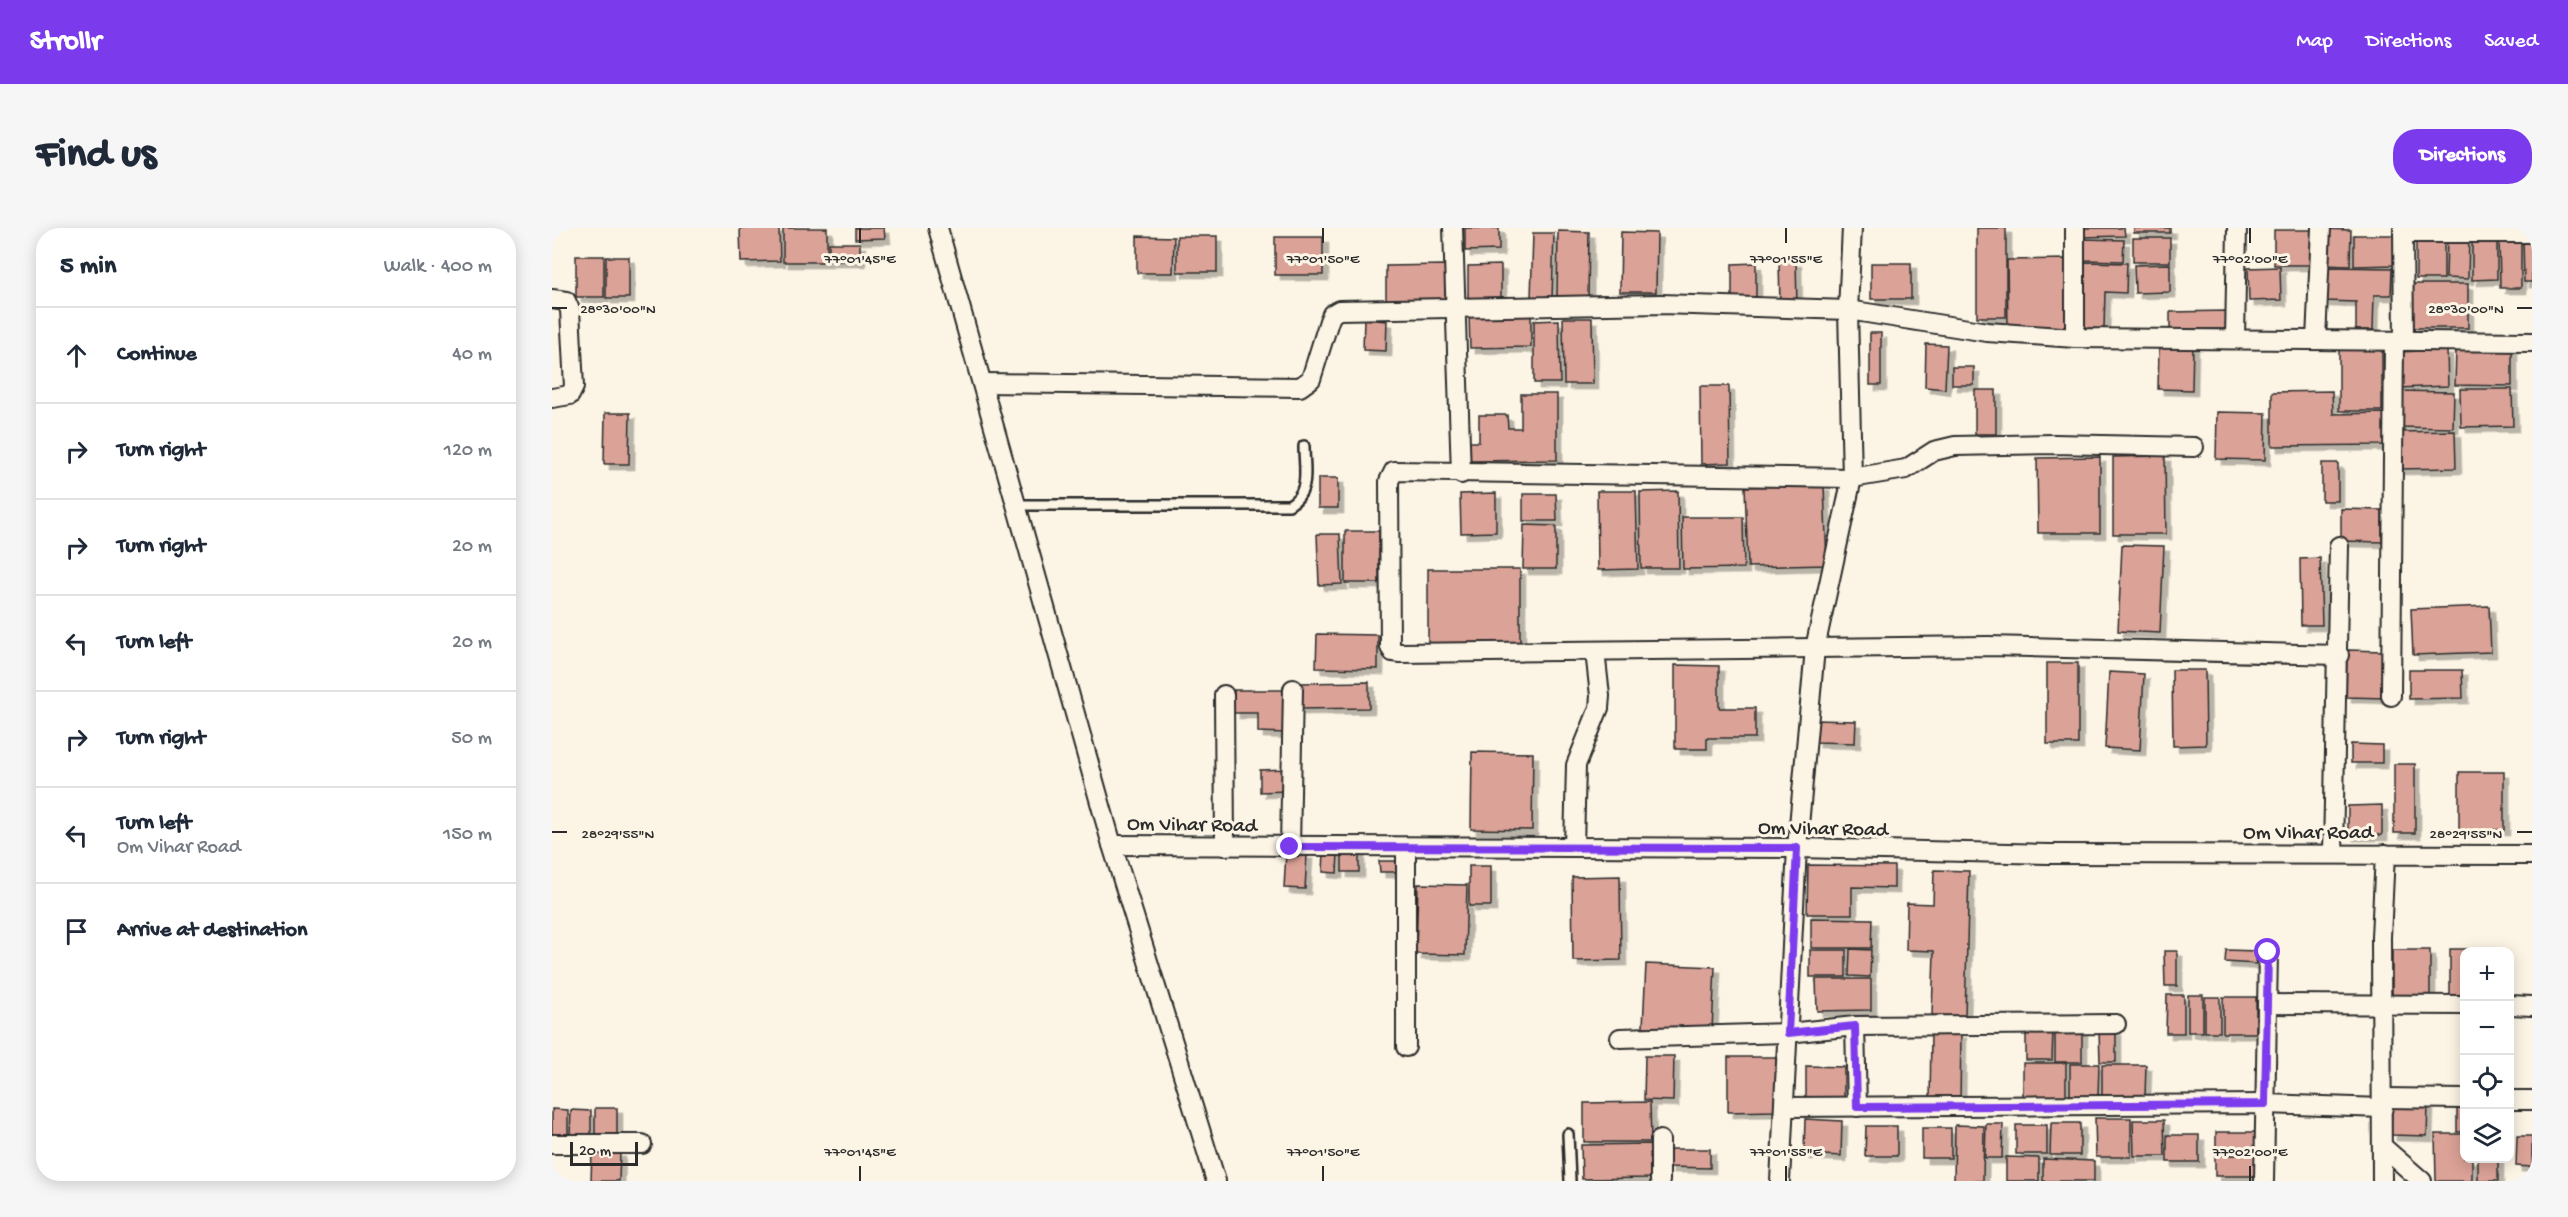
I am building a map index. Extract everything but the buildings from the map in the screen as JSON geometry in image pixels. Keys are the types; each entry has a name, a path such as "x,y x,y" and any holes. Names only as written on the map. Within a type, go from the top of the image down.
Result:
{"street":[{"path":"938,228 1018,505 1112,845 1216,1181"},
{"path":"1453,228 1461,474"},
{"path":"1780,1181 1797,848 1815,648 1852,478 1848,310 1852,228"},
{"path":"2075,228 2075,338"},
{"path":"2235,339 2237,228"},
{"path":"2316,340 2321,228"},
{"path":"2391,696 2403,230 2532,233"},
{"path":"552,299 566,301 570,310 574,387 570,395 552,398"},
{"path":"982,383 1300,387 1311,379 1329,321 1332,314 1339,310 1661,304 1848,310 1987,332 2075,338 2532,342"},
{"path":"2194,447 2055,444 1955,446 1934,451 1906,469 1852,478 1461,474 1399,470 1391,475 1389,640 1393,652 1988,646 2338,655"},
{"path":"2333,853 2338,546"},
{"path":"1574,847 1576,765 1599,708 1600,696 1595,651"},
{"path":"1290,847 1293,689"},
{"path":"1224,695 1225,846"},
{"name":"Om Vihar Road","path":"1112,845 1797,848 2049,854 2532,855"},
{"path":"1406,847 1406,1047"},
{"path":"2382,1181 2381,937 2385,854"},
{"path":"2264,1181 2268,952"},
{"path":"2267,1004 2460,1005"},
{"path":"2514,1005 2532,1006"},
{"path":"1620,1038 1788,1033 1855,1026 2116,1024"},
{"path":"1855,1026 1857,1107"},
{"path":"1784,1107 2383,1103 2460,1099"},
{"path":"2514,1100 2532,1100"},
{"path":"1660,1140 1660,1181"},
{"path":"552,1144 642,1144"},
{"path":"2383,1147 2422,1181"}],"lane":[{"path":"1018,505 1288,505 1300,498 1304,489 1304,446"},
{"path":"1568,1134 1570,1181"}],"route":[{"path":"1290,847 1797,848 1788,1033 1855,1026 1857,1107 2168,1107 2265,1104 2268,952"}]}
